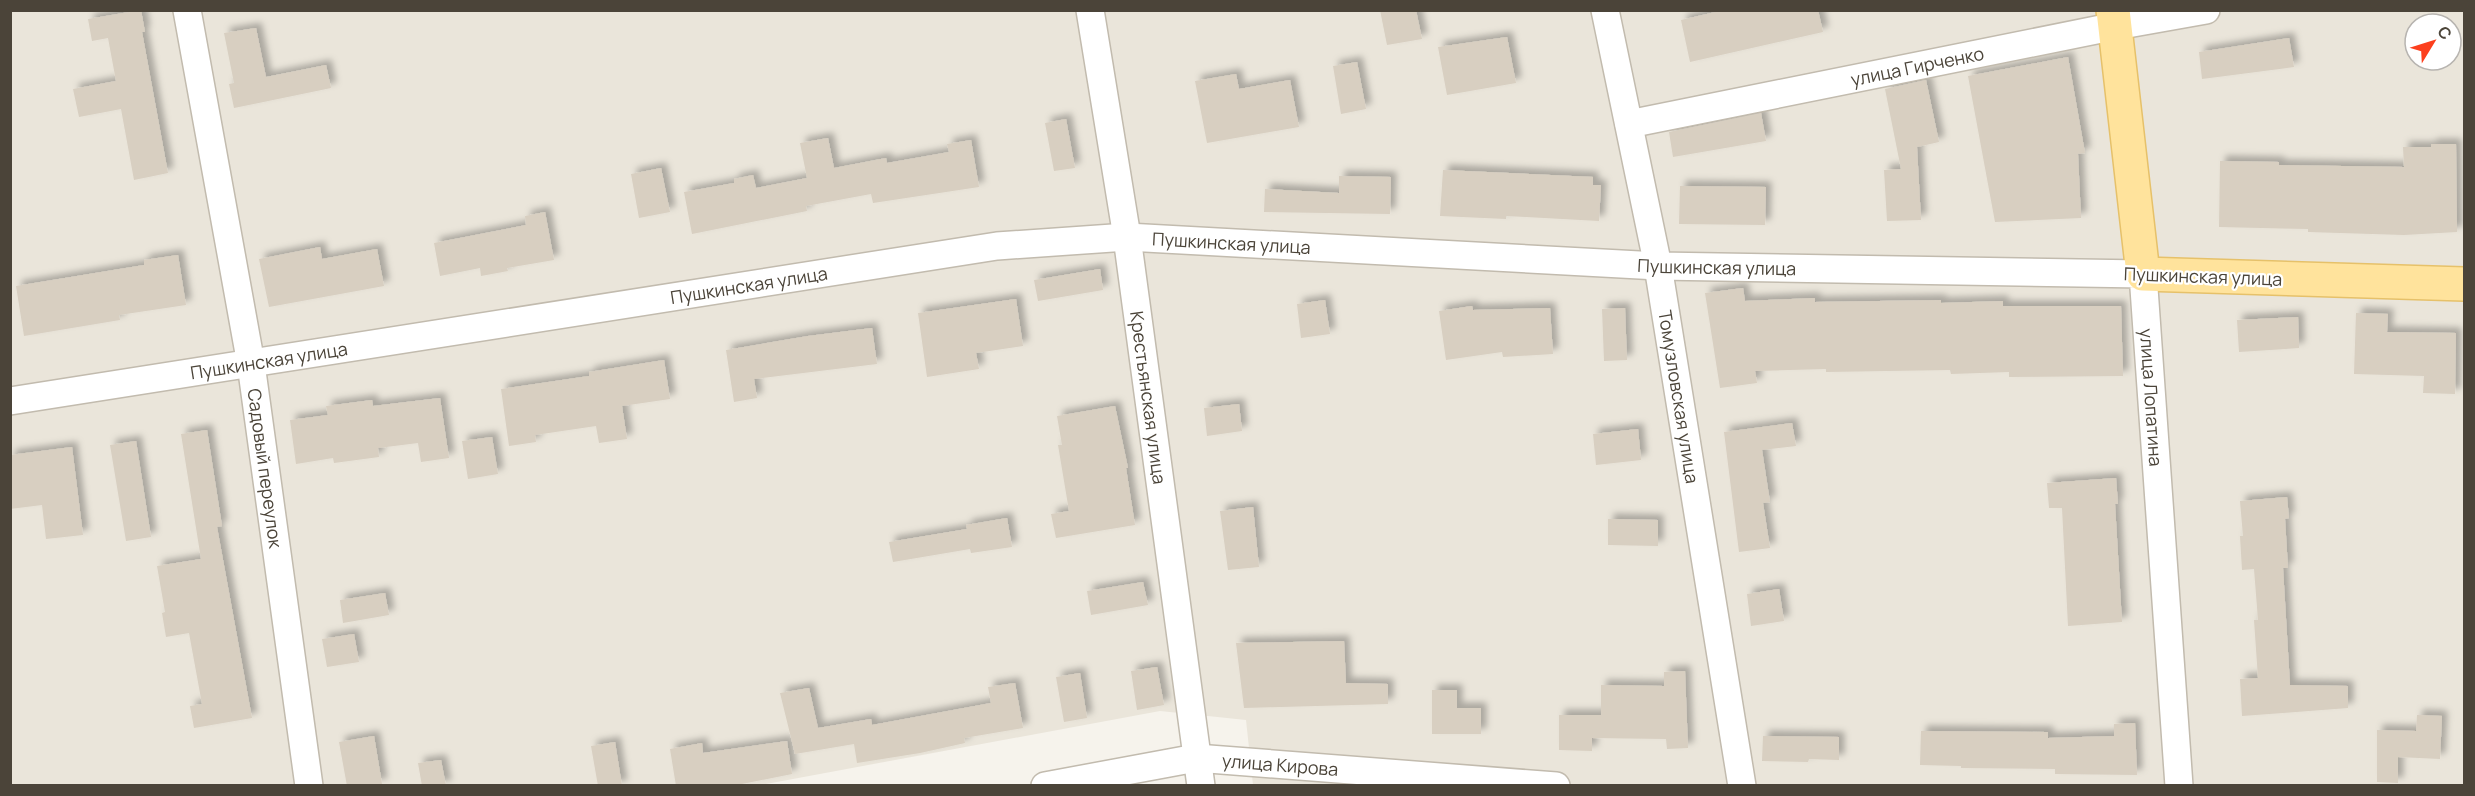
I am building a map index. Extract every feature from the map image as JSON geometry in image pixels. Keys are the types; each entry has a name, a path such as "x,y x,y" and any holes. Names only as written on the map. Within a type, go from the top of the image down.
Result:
{"main road":[{"name":"улица Лопатина","path":"2115,18 2143,274"},
{"name":"Пушкинская улица","path":"2143,274 2464,284"}],"street":[{"name":"Садовый переулок","path":"187,10 251,364 309,786"},
{"name":"Крестьянская улица","path":"1090,10 1127,237 1201,786"},
{"name":"Томузловская улица","path":"1605,10 1658,266 1742,786"},
{"name":"улица Гирченко","path":"1629,124 2115,18 2206,10"},
{"name":"Пушкинская улица","path":"10,401 997,246 1127,237 1658,266 2143,274"},
{"name":"улица Лопатина","path":"2143,274 2179,786"},
{"name":"улица Кирова","path":"1045,786 1196,758 1556,786"}],"shaded area":[{"path":"10,11 2464,11 2464,785 1253,785 1246,720 1160,711 760,785 11,785"}],"building":[{"path":"141,10 145,32 142,32 168,173 134,180 121,109 79,117 73,89 116,81 108,38 92,41 88,19"},
{"path":"1380,10 1416,10 1422,39 1387,45"},
{"path":"1724,10 1818,10 1823,32 1690,62 1681,20"},
{"path":"256,28 266,77 326,65 331,88 234,108 229,84 234,83 224,33"},
{"path":"1507,37 1516,83 1447,95 1438,47"},
{"path":"2289,38 2294,67 2202,79 2199,52"},
{"path":"2068,57 2085,153 2078,154 2081,218 1995,222 1968,76"},
{"path":"1357,62 1366,109 1341,114 1333,66"},
{"path":"1236,74 1239,89 1290,80 1299,127 1207,143 1195,81"},
{"path":"1926,80 1939,142 1917,147 1921,220 1887,221 1884,170 1901,169 1885,89"},
{"path":"1761,113 1766,141 1673,157 1669,132"},
{"path":"1066,119 1075,168 1054,171 1045,123"},
{"path":"828,138 834,168 886,158 887,163 949,152 947,144 971,140 979,187 873,203 871,194 806,206 807,211 692,234 684,192 734,183 734,179 753,175 756,188 807,178 800,143"},
{"path":"2431,144 2456,144 2457,232 2404,235 2308,232 2308,229 2219,227 2220,161 2279,162 2279,165 2404,167 2403,147 2431,147"},
{"path":"661,168 670,212 639,218 631,174"},
{"path":"1443,170 1593,177 1593,185 1601,185 1599,221 1506,216 1506,219 1440,216"},
{"path":"1339,176 1391,177 1390,214 1264,212 1265,189 1339,193"},
{"path":"1680,186 1766,187 1765,225 1679,224"},
{"path":"545,212 554,260 507,268 508,271 481,276 480,268 440,276 434,243 526,225 525,216"},
{"path":"320,247 322,259 377,249 384,286 269,307 259,259"},
{"path":"178,255 186,305 119,315 120,320 24,336 16,286 144,265 144,260"},
{"path":"1100,269 1103,290 1038,301 1034,280"},
{"path":"1743,288 1745,301 1815,298 1815,302 1941,300 1941,303 2003,301 2003,306 2121,306 2123,376 2009,377 2009,372 1951,374 1950,370 1755,371 1757,383 1720,388 1705,293"},
{"path":"1016,299 1023,346 976,353 979,369 927,377 918,313"},
{"path":"1325,300 1330,334 1301,338 1297,304"},
{"path":"1472,306 1473,310 1550,308 1553,354 1503,357 1502,352 1446,360 1439,311"},
{"path":"1625,308 1627,360 1604,361 1602,309"},
{"path":"2356,313 2388,314 2387,332 2456,333 2455,394 2423,393 2424,376 2354,374"},
{"path":"2298,317 2299,348 2239,352 2237,320"},
{"path":"872,328 877,364 754,379 757,398 734,402 726,350"},
{"path":"664,360 670,399 622,406 627,439 599,443 596,426 535,435 536,442 509,446 501,389 589,376 589,372"},
{"path":"440,398 449,458 421,462 418,443 378,448 379,457 334,463 333,458 296,464 290,420 328,415 326,406 372,400 373,406"},
{"path":"1239,404 1242,431 1207,436 1204,408"},
{"path":"1115,406 1128,468 1126,468 1135,525 1056,538 1051,514 1069,511 1058,445 1062,445 1057,416"},
{"path":"1792,423 1796,446 1762,450 1770,502 1763,503 1770,548 1739,552 1724,432"},
{"path":"1638,429 1641,460 1596,465 1593,434"},
{"path":"207,430 222,526 217,527 252,718 194,728 190,706 202,704 189,633 166,637 162,613 165,612 157,566 201,559 181,434"},
{"path":"492,437 498,474 468,479 462,441"},
{"path":"136,441 151,537 126,541 110,445"},
{"path":"72,447 83,535 46,539 42,505 10,509 10,455"},
{"path":"2116,478 2118,504 2115,504 2122,622 2068,626 2062,508 2049,508 2047,483"},
{"path":"2287,497 2289,518 2285,519 2288,568 2283,568 2290,685 2348,686 2348,708 2242,716 2240,679 2258,678 2254,620 2258,620 2254,569 2242,570 2240,536 2243,536 2240,501"},
{"path":"1253,507 1259,567 1228,570 1220,511"},
{"path":"1007,518 1012,547 971,553 970,549 893,562 889,542 967,529 966,525"},
{"path":"1608,519 1658,520 1658,546 1608,545"},
{"path":"1143,582 1148,605 1091,615 1087,591"},
{"path":"1779,589 1784,621 1751,626 1747,594"},
{"path":"385,593 389,615 343,623 340,600"},
{"path":"354,634 359,662 327,667 322,639"},
{"path":"1344,641 1346,683 1388,684 1388,704 1244,708 1236,643"},
{"path":"1157,667 1164,705 1137,710 1131,671"},
{"path":"1685,671 1688,748 1667,749 1666,739 1592,738 1592,751 1559,750 1559,715 1601,715 1601,685 1664,686 1664,672"},
{"path":"1080,673 1087,718 1064,722 1056,677"},
{"path":"1015,683 1023,728 964,738 965,743 920,753 857,763 854,744 795,754 780,693 809,688 818,728 871,719 872,725 991,703 988,687"},
{"path":"1432,690 1457,690 1457,708 1481,708 1481,734 1432,734"},
{"path":"2417,715 2442,716 2440,759 2398,757 2398,783 2377,782 2377,730 2416,731"},
{"path":"2135,723 2137,775 2055,774 2055,769 1920,765 1921,731 2048,732 2048,738 2114,736 2114,724"},
{"path":"374,736 382,784 347,786 339,742"},
{"path":"1763,736 1839,737 1839,760 1762,761"},
{"path":"787,741 792,774 732,786 676,786 670,749 702,743 703,753"},
{"path":"615,742 622,786 598,786 591,746"},
{"path":"441,760 446,786 422,786 418,763"}]}
